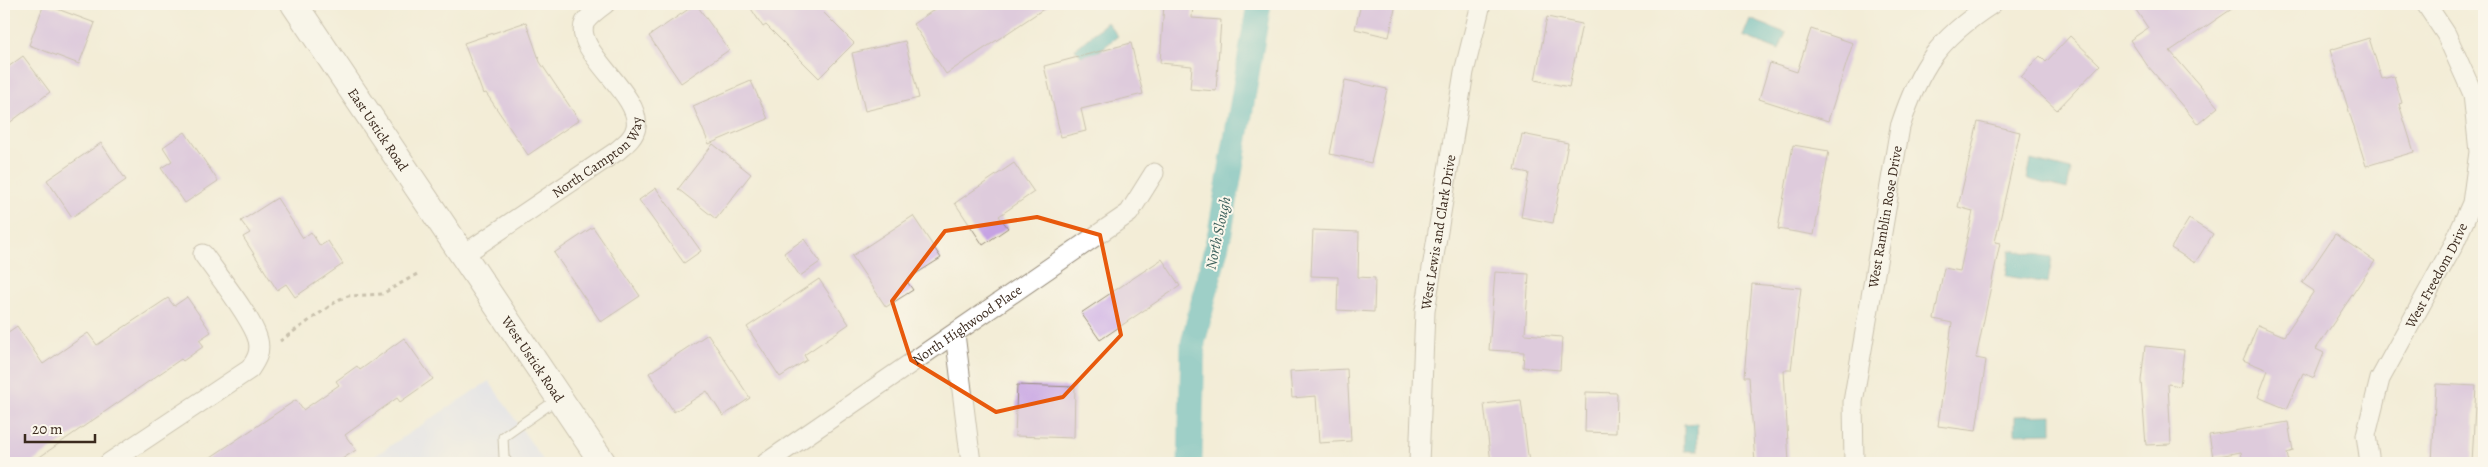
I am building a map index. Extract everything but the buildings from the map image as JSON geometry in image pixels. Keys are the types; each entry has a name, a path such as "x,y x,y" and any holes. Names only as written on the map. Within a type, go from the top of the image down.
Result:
{"main road":[{"name":"East Ustick Road","path":"294,4 463,255"},
{"name":"West Ustick Road","path":"463,255 602,463"}],"street":[{"name":"North Campton Way","path":"463,255 618,151 631,138 636,126 634,112 590,48 584,36 584,24 592,14 605,4"},
{"name":"West Lewis and Clark Drive","path":"1419,463 1425,311 1464,72 1481,4"},
{"name":"West Ramblin Rose Drive","path":"1854,463 1853,402 1900,127 1910,95 1925,65 1947,39 1992,4"},
{"name":"West Freedom Drive","path":"2370,463 2366,435 2380,379 2453,246 2472,204 2479,152 2473,94 2446,34 2426,4"},
{"name":"North Highwood Place","path":"766,463 1129,214 1154,173"},
{"path":"109,463 250,369 258,358 258,340 246,318 203,254"},
{"path":"955,334 971,463"}],"lane":[{"path":"508,463 504,457 504,436 558,398"}],"path":[{"path":"258,358 308,320 340,299 348,296 382,294 419,273"}],"highlighted area":[{"path":"1037,217 1100,235 1121,335 1063,397 996,412 911,360 892,301 945,231"}],"shaded area":[{"path":"489,381 545,463 364,463 458,401"}],"water":[{"path":"1750,19 1786,33 1779,50 1743,36"},
{"path":"1107,22 1118,36 1086,62 1075,49"},
{"path":"2031,160 2071,170 2067,189 2027,179"},
{"path":"2010,250 2052,257 2048,283 2006,276"},
{"path":"2052,415 2052,433 2015,434 2015,416"},
{"path":"1697,423 1698,451 1684,451 1684,424"}],"waterway":[{"name":"North Slough","path":"1190,463 1193,343 1220,232 1259,4"}]}
